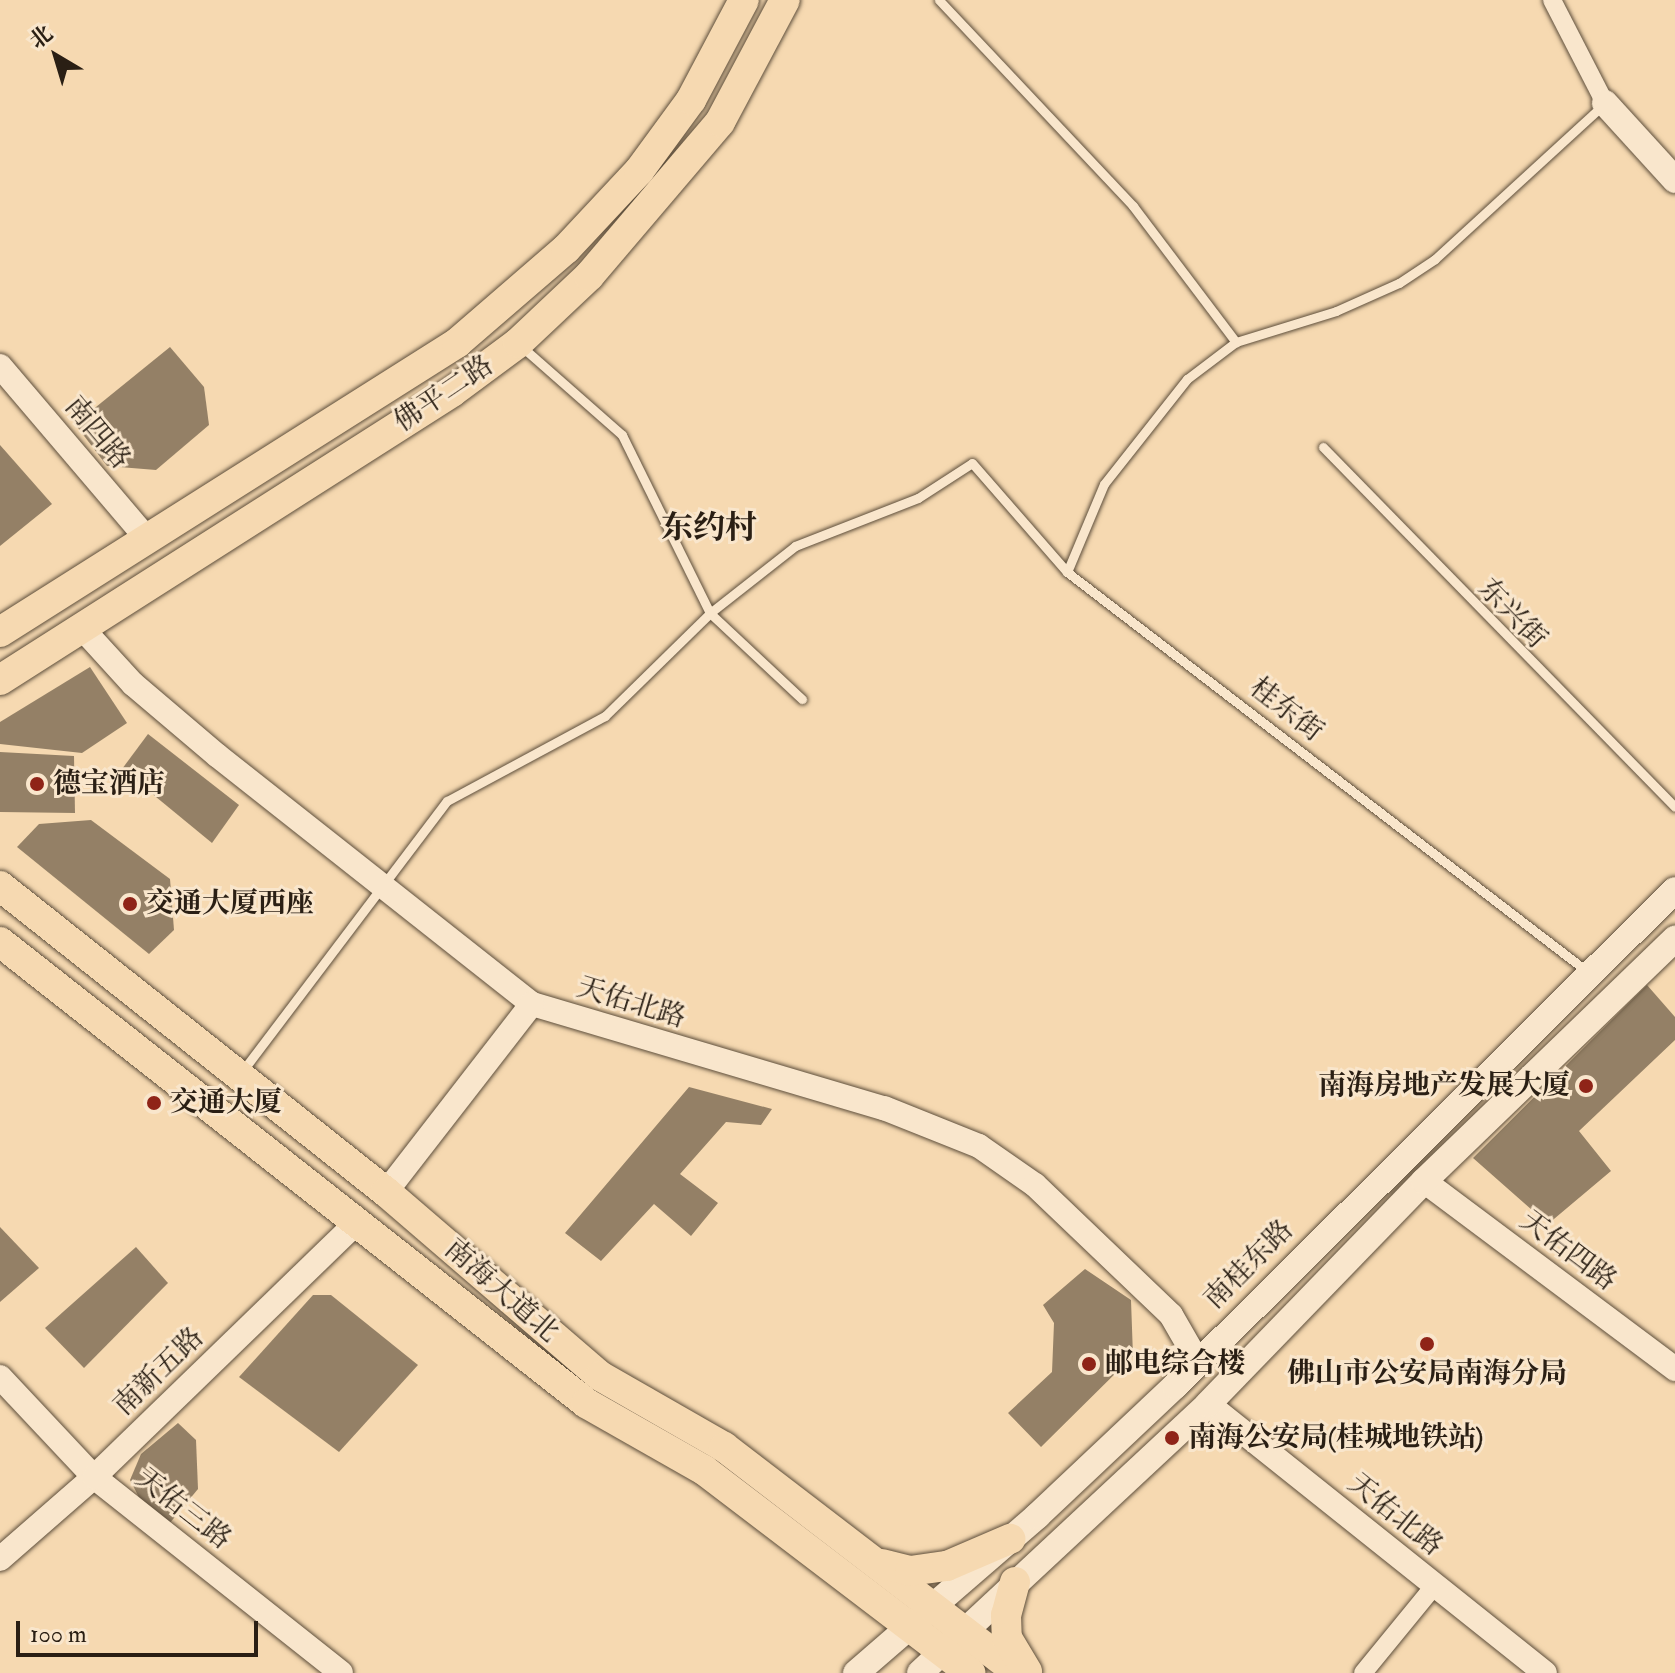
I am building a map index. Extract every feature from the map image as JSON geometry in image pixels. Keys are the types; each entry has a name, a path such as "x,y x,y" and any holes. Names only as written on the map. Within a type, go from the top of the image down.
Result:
{"main road":[{"name":"佛平二路","path":"0,632 457,343 566,249 639,171 691,100 744,0"},
{"name":"佛平二路","path":"0,680 80,626 452,392 518,343 589,276 720,122 785,0"},
{"path":"1605,103 1675,180"},
{"name":"南海大道北","path":"0,886 386,1192 600,1376 724,1447 1018,1673"},
{"name":"南桂东路","path":"856,1673 930,1604 1010,1539 1198,1362 1675,890"},
{"path":"920,1673 1208,1404 1424,1181 1675,939"},
{"name":"南海大道北","path":"0,942 586,1403 704,1470 970,1673"},
{"path":"880,1564 910,1571 947,1566 1010,1539"},
{"path":"1015,1582 1006,1615 1007,1638 1028,1673"}],"street":[{"path":"1552,0 1605,103"},
{"name":"南四路","path":"0,366 147,539"},
{"name":"天佑北路","path":"80,626 133,684 532,1004 884,1108 979,1146 1035,1185 1171,1315 1198,1362"},
{"path":"386,1192 532,1004"},
{"name":"天佑四路","path":"1424,1181 1675,1369"},
{"name":"南新五路","path":"0,1559 94,1477 355,1224"},
{"name":"天佑三路","path":"0,1377 94,1477 341,1673"},
{"name":"天佑北路","path":"1208,1404 1545,1673"},
{"path":"1363,1673 1435,1585"}],"lane":[{"path":"939,0 1133,206 1236,342"},
{"path":"1067,572 1113,473 1187,379 1236,342 1336,311 1399,283 1445,250 1605,103"},
{"path":"518,343 622,435 710,613 802,699"},
{"name":"东兴街","path":"1323,447 1675,807"},
{"name":"桂东街","path":"710,613 795,546 918,498 972,463 1067,572 1590,973"},
{"path":"239,1075 447,801 605,716 710,613"}],"building":[{"path":"170,347 204,387 209,425 156,470 107,466 75,424"},
{"path":"0,445 52,504 0,546"},
{"path":"90,667 127,723 82,753 0,744 0,722"},
{"path":"148,734 239,805 212,843 122,769"},
{"name":"德宝酒店","path":"0,752 74,756 75,813 0,812"},
{"name":"交通大厦西座","path":"91,820 170,879 174,930 149,954 17,847 39,824"},
{"name":"南海房地产发展大厦","path":"1647,985 1675,1017 1675,1040 1579,1131 1611,1171 1548,1224 1473,1158"},
{"path":"689,1087 772,1109 761,1125 726,1122 680,1174 718,1203 691,1236 654,1204 601,1261 565,1233"},
{"path":"0,1227 39,1268 0,1302"},
{"path":"136,1247 168,1283 84,1368 45,1328"},
{"name":"邮电综合楼","path":"1085,1269 1131,1300 1133,1356 1041,1447 1008,1413 1052,1372 1054,1323 1043,1305"},
{"path":"313,1295 331,1295 418,1365 339,1452 239,1377"},
{"path":"178,1423 196,1440 198,1489 169,1524 143,1505 130,1480 141,1454"}],"place":[{"name":"德宝酒店","path":"37,784"},
{"name":"交通大厦西座","path":"130,904"},
{"name":"南海房地产发展大厦","path":"1586,1086"},
{"name":"交通大厦","path":"154,1103"},
{"name":"佛山市公安局南海分局","path":"1427,1344"},
{"name":"邮电综合楼","path":"1089,1364"},
{"name":"南海公安局(桂城地铁站)","path":"1172,1438"}],"district":[{"name":"东约村","path":"709,528"}]}
